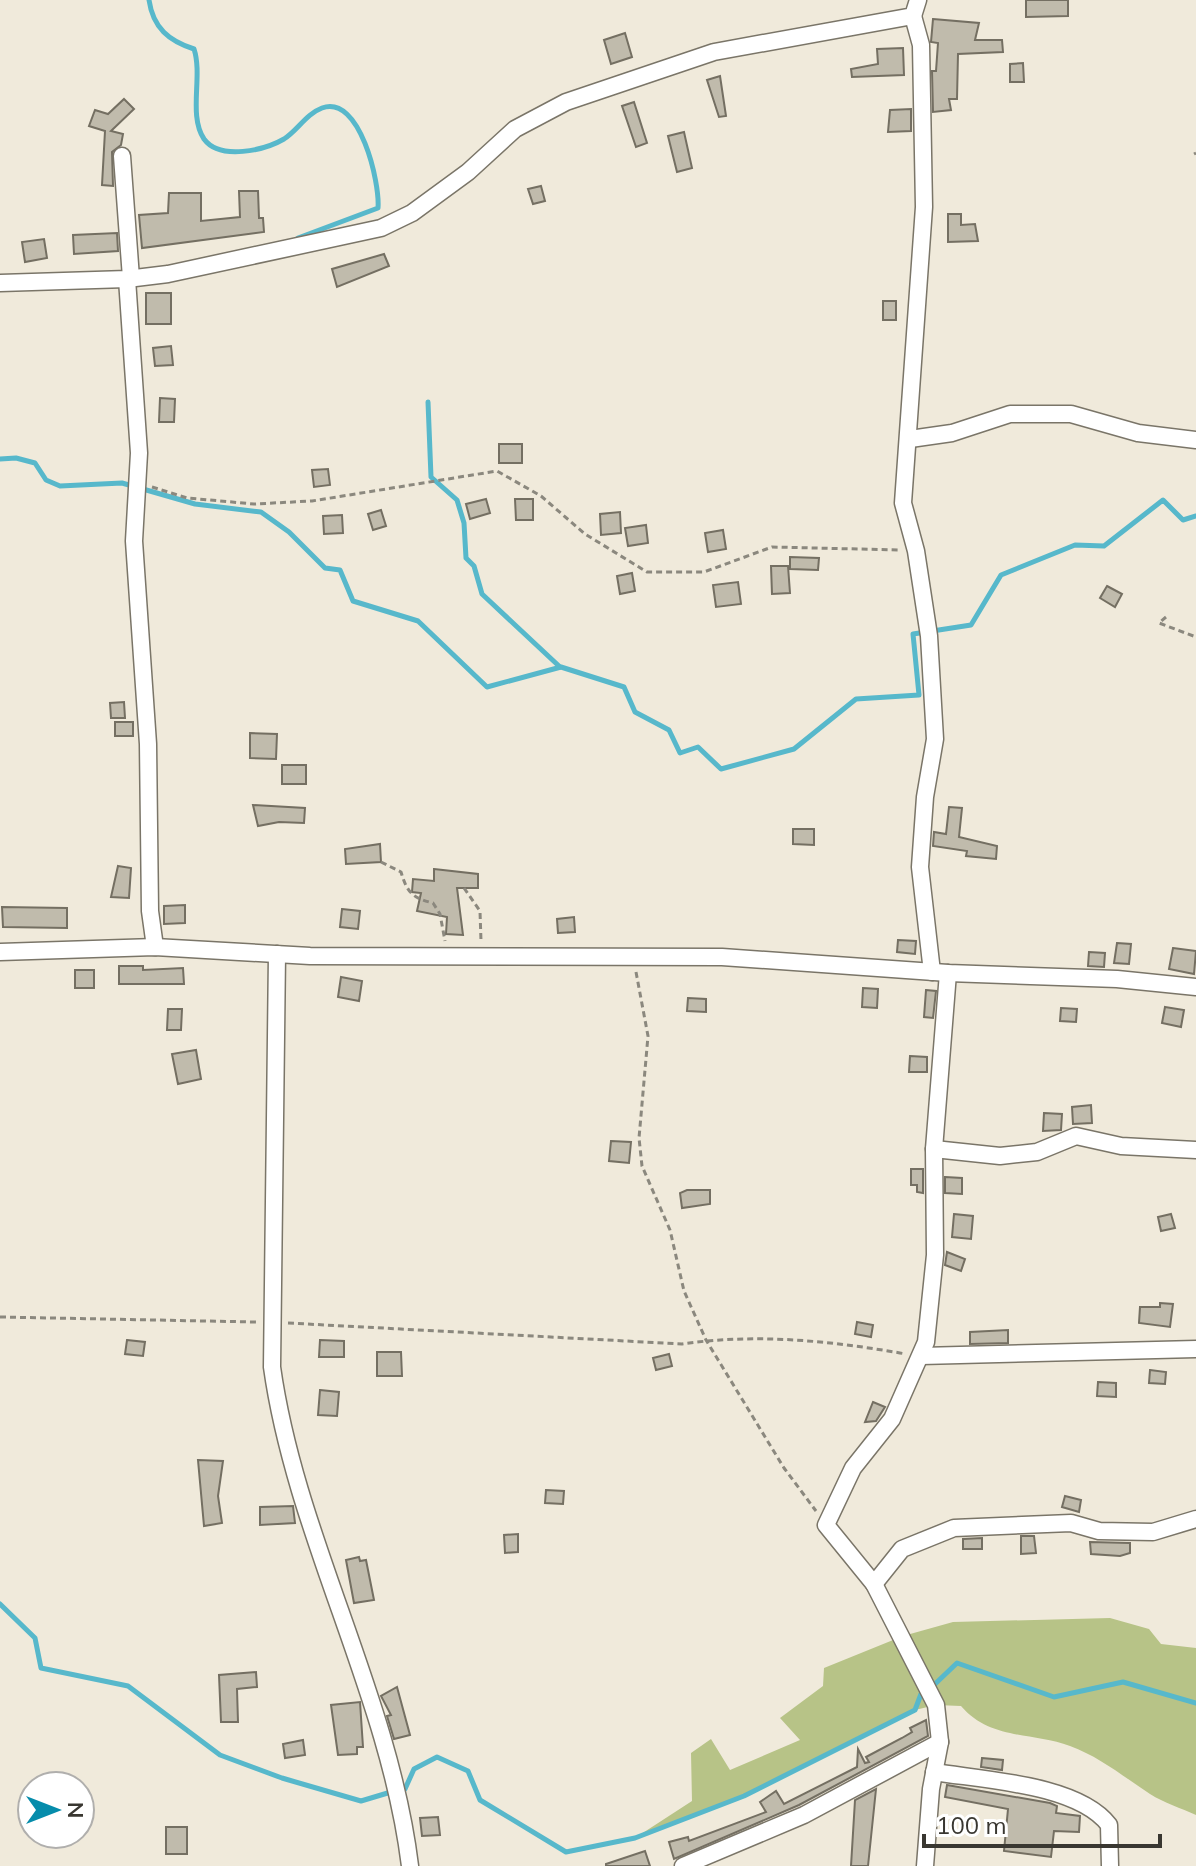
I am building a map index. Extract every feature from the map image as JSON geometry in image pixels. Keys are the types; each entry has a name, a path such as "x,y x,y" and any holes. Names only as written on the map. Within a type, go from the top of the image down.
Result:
{"street":[{"path":"0,283 129,278 211,267 381,228 412,213 468,172 515,129 566,102 714,52 915,8 921,45 924,207 910,439 903,503 916,551 929,636 935,739 925,797 920,867 940,972 934,1149 935,1255 921,1356 892,1419 853,1468 826,1525 874,1584 936,1705 940,1742 925,1866"},
{"path":"122,156 140,483 134,541 148,744 150,911 155,947"},
{"path":"910,439 952,433 1010,414 1071,414 1138,433 1196,440"},
{"path":"0,952 155,947 277,954 722,957 940,972 1117,979 1196,987"},
{"path":"277,954 272,1367 281,1429 392,1770 410,1866"},
{"path":"934,1149 1000,1156 1037,1152 1076,1136 1121,1146 1196,1150"},
{"path":"921,1356 1196,1349"},
{"path":"874,1584 902,1549 954,1528 1071,1523 1099,1531 1153,1532 1196,1519"},
{"path":"683,1866 804,1815 940,1742"},
{"path":"934,1772 1051,1792 1090,1808 1109,1825 1110,1866"}],"path":[{"path":"140,483 187,498 254,504 312,501 497,471 541,496 585,534 647,572 704,572 772,547 916,551"},
{"path":"1166,617 1159,623 1196,637"},
{"path":"381,862 401,872 406,890 415,898 433,903 440,914 447,956"},
{"path":"464,888 480,911 482,957"},
{"path":"633,957 648,1036 639,1138 642,1166 670,1230 684,1291 706,1340 784,1468 826,1525"},
{"path":"0,1317 272,1322 682,1344 732,1337 840,1343 921,1356"}],"green space":[{"path":"1110,1618 1149,1629 1161,1644 1196,1648 1196,1815 1155,1797 1102,1762 1070,1746 998,1730 972,1717 961,1706 936,1705 915,1710 744,1796 635,1838 692,1801 691,1753 711,1739 730,1770 800,1740 780,1718 823,1686 824,1668 903,1636 953,1622"}],"building":[{"path":"1026,0 1068,0 1068,16 1026,17"},
{"path":"933,19 979,23 975,40 1002,40 1003,52 958,54 957,99 949,99 951,110 933,112 932,71 936,71 938,43 931,42"},
{"path":"625,33 632,57 611,64 604,40"},
{"path":"903,48 904,75 852,77 851,69 878,64 877,49"},
{"path":"1023,63 1024,82 1010,82 1010,64"},
{"path":"720,76 726,116 719,117 707,80"},
{"path":"124,99 134,109 111,131 123,134 121,145 112,152 113,186 102,185 105,131 89,126 95,110 108,114"},
{"path":"634,102 647,143 636,147 622,106"},
{"path":"911,109 911,131 888,132 890,110"},
{"path":"684,132 692,168 677,172 668,136"},
{"path":"541,186 545,201 533,204 528,189"},
{"path":"239,191 258,191 259,218 263,218 264,232 142,248 139,215 168,213 169,193 201,193 201,221 240,217"},
{"path":"948,214 961,214 961,225 975,224 978,241 948,242"},
{"path":"117,233 118,251 74,254 73,235"},
{"path":"44,239 47,258 25,262 22,242"},
{"path":"384,254 389,266 337,287 332,269"},
{"path":"146,293 171,293 171,324 146,324"},
{"path":"883,301 896,301 896,320 883,320"},
{"path":"171,346 173,365 155,366 153,348"},
{"path":"160,398 175,399 174,422 159,422"},
{"path":"499,444 522,444 522,463 499,463"},
{"path":"328,469 330,485 314,487 312,470"},
{"path":"486,499 490,513 470,519 466,504"},
{"path":"515,499 533,499 533,520 516,520"},
{"path":"381,510 386,526 373,530 368,514"},
{"path":"620,512 621,533 601,535 600,514"},
{"path":"342,515 343,533 324,534 323,516"},
{"path":"646,525 648,543 628,546 625,528"},
{"path":"723,530 726,549 708,552 705,533"},
{"path":"790,557 819,558 818,570 790,569"},
{"path":"771,566 788,566 790,593 772,594"},
{"path":"632,573 635,591 620,594 617,576"},
{"path":"738,582 741,604 716,607 713,585"},
{"path":"1107,586 1122,594 1115,607 1100,598"},
{"path":"124,702 125,718 111,718 110,703"},
{"path":"115,722 133,722 133,736 115,736"},
{"path":"250,733 277,734 276,759 250,758"},
{"path":"282,765 306,765 306,784 282,784"},
{"path":"253,805 305,808 304,823 279,822 258,826"},
{"path":"949,807 962,808 959,837 997,846 996,859 966,856 967,851 933,846 934,832 946,834"},
{"path":"793,829 814,829 814,845 793,844"},
{"path":"380,844 381,862 346,864 345,849"},
{"path":"118,866 131,868 129,898 111,897"},
{"path":"434,869 478,874 478,888 457,888 463,935 446,934 447,917 417,911 421,893 412,892 413,879 434,881"},
{"path":"185,905 185,923 164,924 164,906"},
{"path":"2,907 67,908 67,928 3,927"},
{"path":"342,909 360,911 358,929 340,927"},
{"path":"574,917 575,932 558,933 557,919"},
{"path":"898,940 916,941 915,954 897,952"},
{"path":"1117,943 1131,944 1129,964 1114,963"},
{"path":"1173,948 1196,951 1194,974 1169,969"},
{"path":"1089,952 1105,953 1104,967 1088,966"},
{"path":"119,966 143,966 143,970 183,968 184,984 119,984"},
{"path":"75,970 94,970 94,988 75,988"},
{"path":"341,977 362,981 359,1001 338,997"},
{"path":"863,988 878,989 877,1008 862,1007"},
{"path":"926,990 936,991 933,1018 924,1017"},
{"path":"688,998 706,999 706,1012 687,1011"},
{"path":"1165,1007 1184,1010 1181,1027 1162,1023"},
{"path":"1061,1008 1077,1009 1076,1022 1060,1021"},
{"path":"168,1009 182,1009 181,1030 167,1030"},
{"path":"196,1050 201,1079 178,1084 172,1054"},
{"path":"910,1056 927,1057 927,1072 909,1072"},
{"path":"1091,1105 1092,1123 1073,1124 1072,1107"},
{"path":"1044,1113 1062,1114 1061,1130 1043,1131"},
{"path":"611,1141 631,1142 629,1163 609,1161"},
{"path":"911,1169 923,1169 923,1193 917,1192 917,1185 911,1185"},
{"path":"945,1177 962,1178 962,1194 945,1193"},
{"path":"710,1190 710,1204 682,1208 680,1193"},
{"path":"954,1214 973,1216 971,1239 952,1237"},
{"path":"1171,1214 1175,1228 1161,1231 1158,1217"},
{"path":"947,1252 965,1259 961,1271 945,1265"},
{"path":"1160,1303 1173,1304 1170,1327 1139,1323 1140,1307 1160,1307"},
{"path":"857,1322 873,1325 871,1337 855,1334"},
{"path":"1008,1330 1008,1343 970,1344 970,1332"},
{"path":"127,1340 145,1342 143,1356 125,1354"},
{"path":"320,1340 344,1341 344,1357 319,1357"},
{"path":"377,1352 401,1352 402,1376 377,1376"},
{"path":"669,1354 672,1366 656,1370 653,1358"},
{"path":"1150,1370 1166,1372 1165,1384 1149,1383"},
{"path":"1098,1382 1116,1383 1116,1397 1097,1396"},
{"path":"320,1390 339,1392 337,1416 318,1415"},
{"path":"873,1402 885,1407 876,1421 865,1422"},
{"path":"198,1460 223,1461 218,1496 222,1523 204,1526"},
{"path":"546,1490 564,1491 563,1504 545,1503"},
{"path":"1065,1496 1081,1500 1079,1512 1062,1507"},
{"path":"293,1506 295,1523 260,1525 260,1507"},
{"path":"518,1534 518,1552 505,1553 504,1535"},
{"path":"1021,1536 1034,1536 1036,1553 1021,1554"},
{"path":"982,1538 982,1549 963,1549 963,1539"},
{"path":"1090,1542 1130,1543 1130,1553 1120,1556 1091,1554"},
{"path":"359,1557 360,1561 366,1560 374,1600 354,1603 346,1560"},
{"path":"256,1672 257,1687 237,1689 238,1722 221,1722 219,1675"},
{"path":"397,1687 410,1735 394,1739 387,1716 391,1715 381,1696"},
{"path":"360,1702 363,1747 357,1747 357,1754 338,1755 331,1705"},
{"path":"926,1720 928,1736 799,1805 674,1859 669,1842 688,1837 689,1841 766,1812 760,1802 776,1791 784,1804 857,1767 858,1749 865,1763 869,1762 866,1757 912,1732 910,1728"},
{"path":"303,1740 305,1755 285,1758 283,1744"},
{"path":"982,1758 1003,1760 1002,1770 981,1767"},
{"path":"947,1785 1050,1803 1057,1806 1056,1813 1080,1816 1079,1832 1054,1831 1051,1857 1004,1851 1008,1809 945,1797"},
{"path":"876,1789 868,1866 851,1866 855,1800"},
{"path":"438,1817 440,1835 422,1836 420,1818"},
{"path":"166,1827 187,1827 187,1854 166,1854"},
{"path":"645,1851 650,1866 606,1866 606,1864"}],"waterway":[{"path":"149,0 158,26 177,42 194,49 197,119 204,139 211,146 231,152 266,147 284,139 322,108 335,107 347,114 357,127 371,162 378,208 298,238"},
{"path":"428,402 431,477 457,500 464,523 466,558 474,566 482,594 560,667"},
{"path":"0,459 16,458 35,463 46,480 60,486 122,483 195,504 261,512 289,532 325,568 340,570 353,601 418,621 487,687 561,667 624,687 635,712 669,730 680,753 698,747 721,769 794,749 856,699 919,695 913,634 971,625 1001,575 1075,545 1104,546 1163,500 1183,520 1196,516"},
{"path":"0,1604 35,1638 41,1668 128,1686 220,1755 282,1778 361,1801 391,1792"},
{"path":"935,1684 957,1663 1054,1697 1123,1682 1196,1703"},
{"path":"405,1789 414,1769 437,1757 468,1771 480,1800 566,1852 635,1838 744,1796 915,1710 921,1694"}]}
